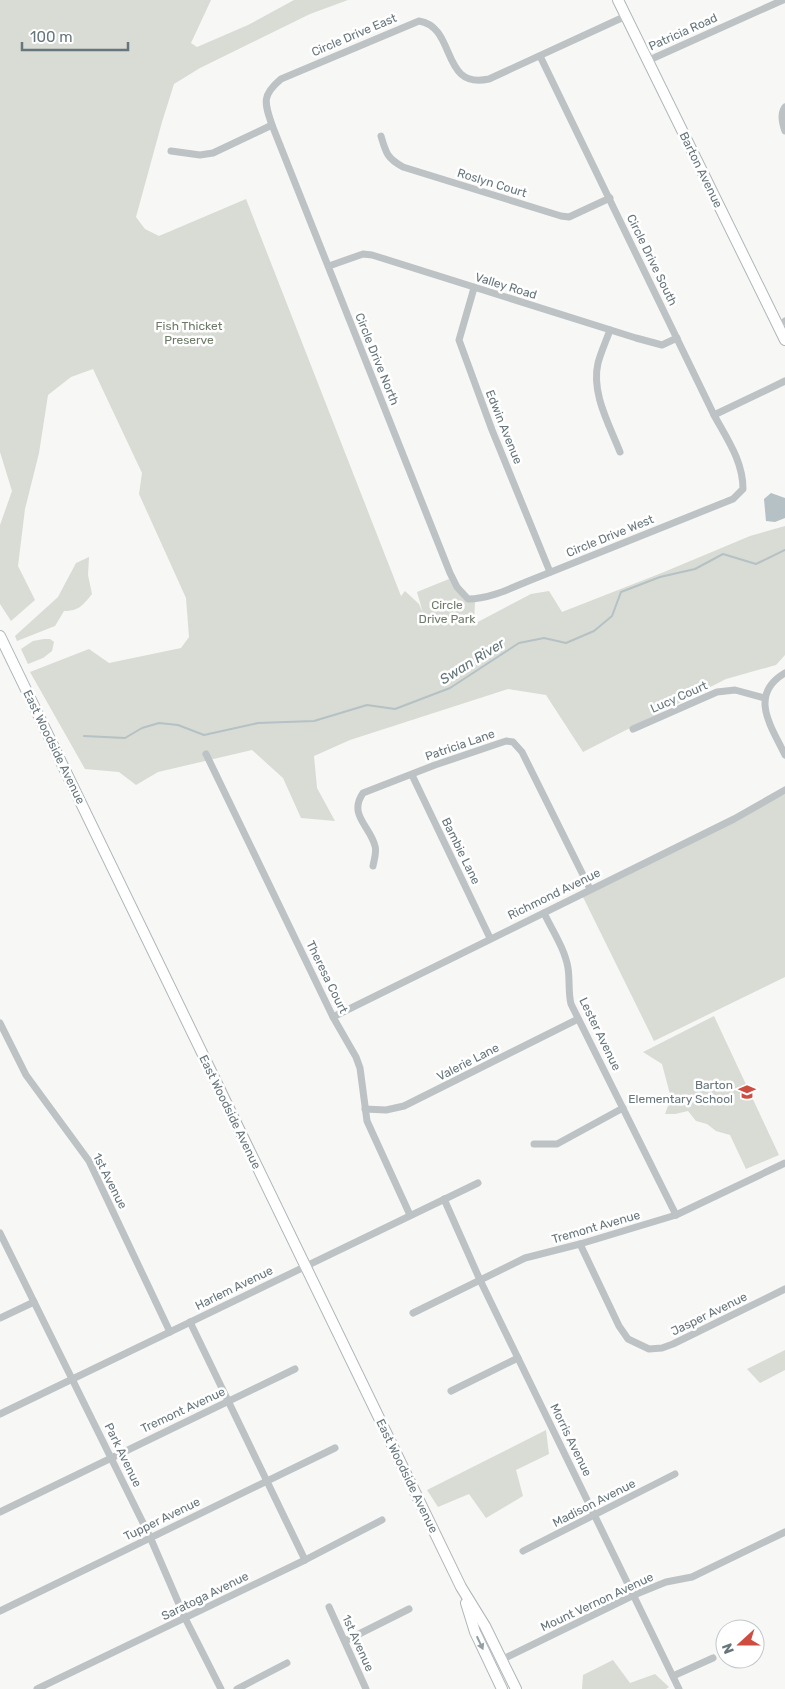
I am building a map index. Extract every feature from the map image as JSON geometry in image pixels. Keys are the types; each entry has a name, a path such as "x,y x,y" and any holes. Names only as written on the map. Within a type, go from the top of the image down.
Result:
{"main road":[{"name":"Barton Avenue","path":"618,0 782,323 785,340"},
{"name":"East Woodside Avenue","path":"0,636 461,1587 485,1626 516,1689"},
{"name":"East Woodside Avenue","path":"461,1587 475,1632 502,1689"}],"street":[{"name":"Patricia Road","path":"647,60 783,0"},
{"name":"Circle Drive East","path":"272,125 266,107 266,95 272,86 281,79 419,21 427,22 434,27 459,73 469,80 479,81 489,79 626,16"},
{"name":"Circle Drive South","path":"540,56 714,415 738,458 743,475"},
{"path":"785,106 782,111 782,118 785,131"},
{"path":"171,151 200,155 213,153 272,125"},
{"name":"Circle Drive North","path":"272,125 450,573 457,587 468,598"},
{"name":"Roslyn Court","path":"381,136 387,155 394,162 561,216 569,217 610,198"},
{"name":"Valley Road","path":"328,266 363,254 372,255 662,345 677,338"},
{"name":"Edwin Avenue","path":"474,288 459,340 492,430 550,572"},
{"path":"610,330 598,362 596,390 620,452"},
{"path":"714,415 785,381"},
{"name":"Circle Drive West","path":"468,598 479,599 493,595 732,499 743,489 743,475"},
{"path":"785,674 770,686 764,698 765,712 785,755"},
{"name":"Lucy Court","path":"632,730 716,692 735,690 764,698"},
{"name":"Patricia Lane","path":"373,866 376,848 356,806 363,793 370,788 506,741 513,742 522,752 590,889"},
{"name":"Theresa Court","path":"206,754 333,1017 356,1057 360,1068 364,1109 369,1127 410,1215"},
{"name":"Bambie Lane","path":"412,775 490,938"},
{"name":"Richmond Avenue","path":"333,1017 734,819 785,790"},
{"name":"Lester Avenue","path":"544,912 566,959 569,976 569,996 578,1019 676,1215"},
{"name":"Valerie Lane","path":"364,1109 386,1110 404,1106 578,1019"},
{"name":"1st Avenue","path":"0,1023 26,1075 89,1161 170,1332"},
{"path":"534,1144 557,1144 623,1108"},
{"name":"Tremont Avenue","path":"413,1313 525,1258 580,1244 676,1215 785,1162"},
{"name":"Harlem Avenue","path":"0,1414 478,1183"},
{"name":"Morris Avenue","path":"444,1199 480,1280 680,1689"},
{"name":"Park Avenue","path":"0,1233 74,1379 221,1689"},
{"name":"Jasper Avenue","path":"580,1244 619,1326 628,1339 649,1349 673,1344 785,1289"},
{"path":"0,1318 34,1302"},
{"path":"190,1322 305,1560"},
{"path":"451,1391 518,1358"},
{"name":"Tremont Avenue","path":"0,1512 295,1369"},
{"name":"Tupper Avenue","path":"0,1611 335,1448"},
{"name":"Madison Avenue","path":"523,1551 675,1474"},
{"name":"Saratoga Avenue","path":"36,1689 305,1560 382,1520"},
{"name":"Mount Vernon Avenue","path":"501,1660 634,1595 666,1582 692,1577 785,1532"},
{"name":"1st Avenue","path":"329,1607 366,1689"},
{"path":"344,1641 409,1609"},
{"path":"673,1676 713,1658"},
{"path":"237,1689 287,1664"}],"green space":[{"path":"0,0 211,0 191,43 197,47 248,25 294,0 348,0 310,14 200,68 174,84 136,217 145,229 159,236 246,199 401,596 405,591 419,604 423,613 417,592 449,579 455,589 475,602 474,624 531,594 549,591 562,612 750,536 785,526 785,655 776,665 726,679 583,752 546,695 508,689 350,740 314,756 317,788 335,821 301,818 283,778 252,750 158,772 136,785 119,772 85,769 30,672 89,649 109,663 181,648 189,637 186,598 139,494 142,473 93,369 71,377 48,395 39,453 25,509 18,566 35,600 11,621 0,604 0,525 12,491 0,452"},
{"path":"89,557 88,575 92,594 86,601 77,609 64,611 55,626 17,641 15,636 58,597 76,563"},
{"path":"50,639 54,642 52,651 43,658 28,664 21,649 33,641"},
{"path":"785,794 785,977 654,1041 582,895"},
{"path":"714,1016 779,1155 746,1169 730,1135 716,1131 707,1124 696,1121 688,1111 665,1114 671,1098 662,1064 643,1052"},
{"path":"785,1350 785,1370 760,1383 747,1369"},
{"path":"546,1430 549,1454 516,1470 523,1496 486,1518 469,1494 438,1507 427,1490"},
{"path":"613,1660 630,1683 655,1674 669,1687 666,1689 582,1689 583,1675"}],"shaded area":[{"path":"771,493 785,498 785,518 775,522 766,521 764,499"}],"waterway":[{"name":"Swan River","path":"84,736 125,738 142,728 159,723 178,725 204,735 258,723 314,721 367,705 395,709 450,688 519,643 544,638 566,643 594,631 612,616 621,592 660,577 695,569 723,554 756,564 785,550"}],"place":[{"name":"Barton Elementary School","path":"747,1092"}],"park label":[{"name":"Fish Thicket Preserve","path":"189,333"},
{"name":"Circle Drive Park","path":"447,612"}]}
